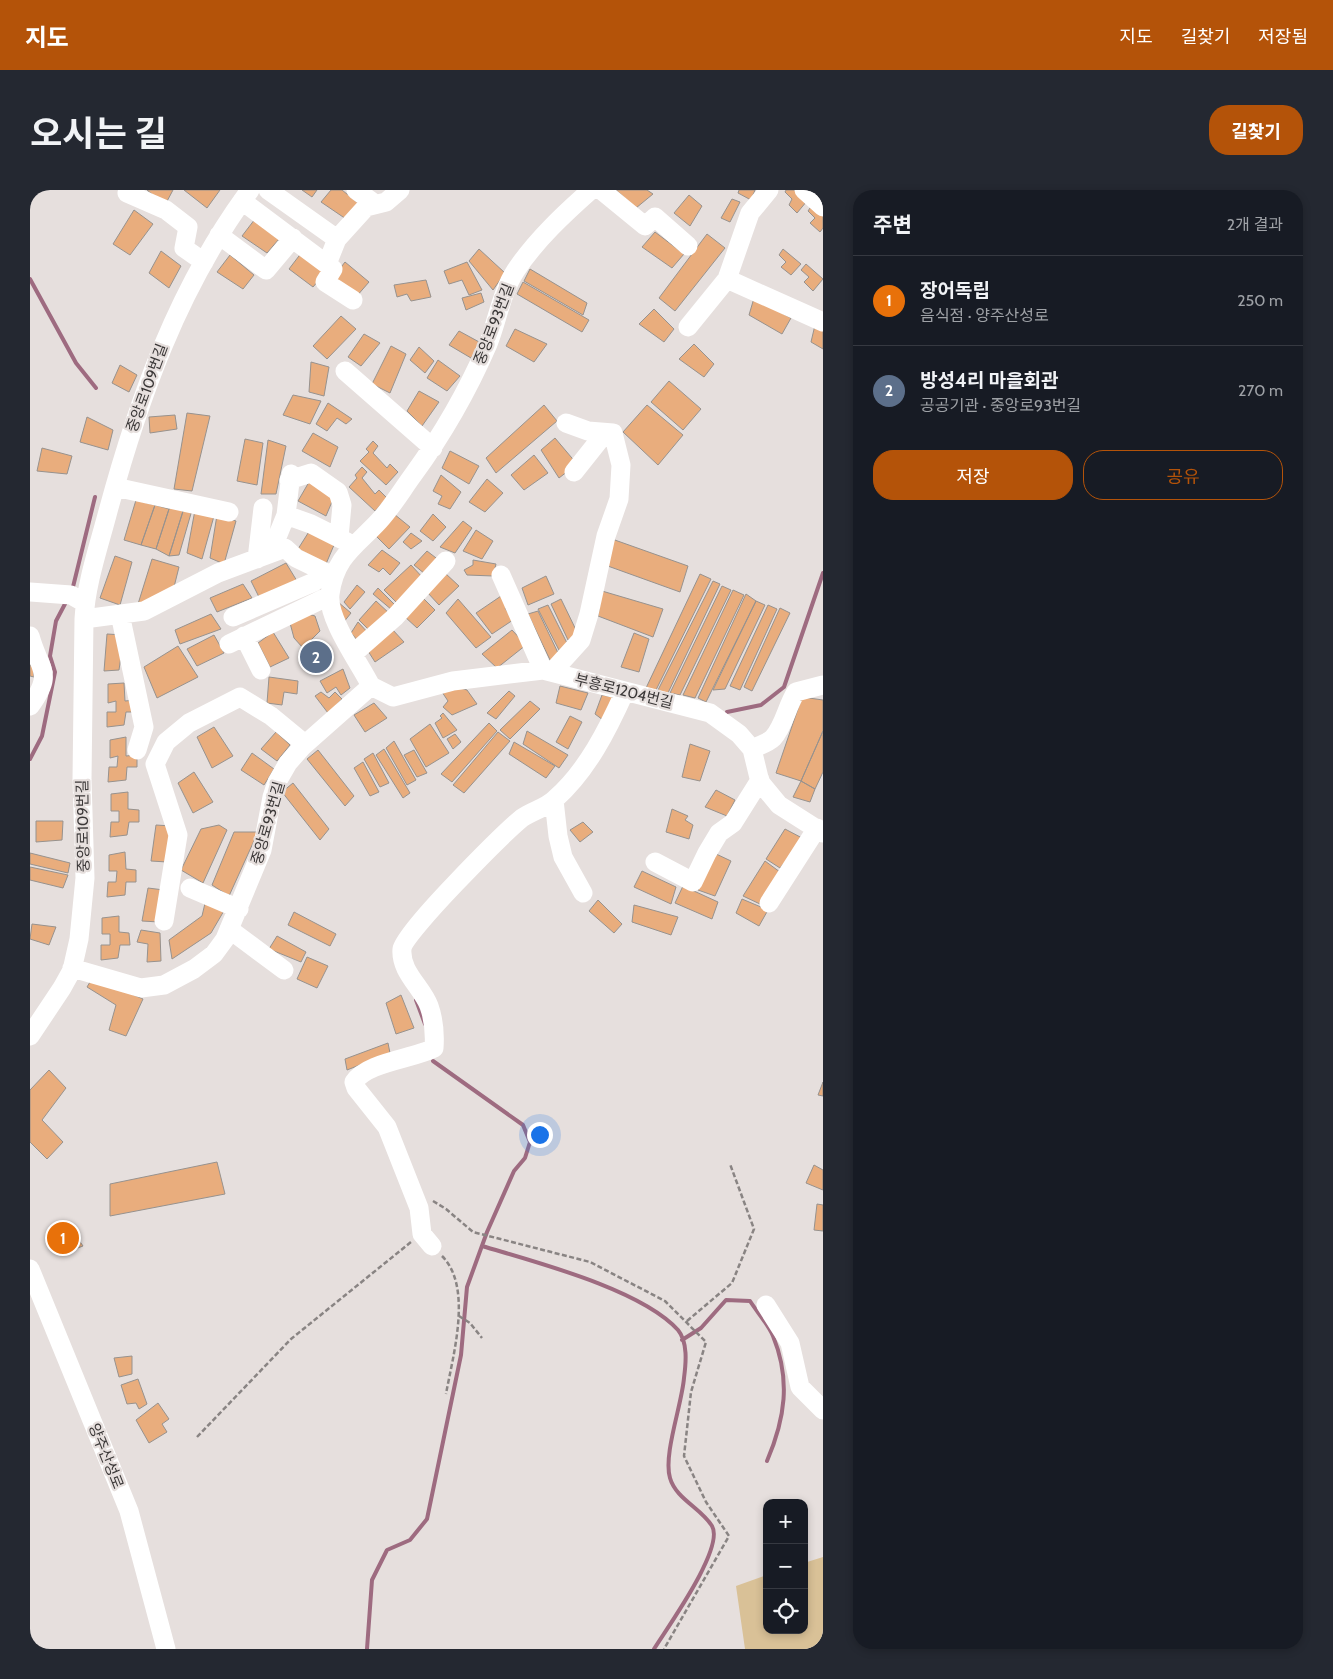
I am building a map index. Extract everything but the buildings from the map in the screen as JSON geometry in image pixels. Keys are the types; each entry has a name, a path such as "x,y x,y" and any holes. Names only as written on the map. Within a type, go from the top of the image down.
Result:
{"street":[{"path":"268,190 336,239"},
{"path":"356,190 375,204"},
{"path":"327,264 336,239 366,207 386,202 400,190"},
{"path":"688,327 727,279 750,213 769,190"},
{"path":"804,190 823,206"},
{"path":"588,191 645,226 655,217 688,246"},
{"name":"중앙로93번길","path":"72,968 141,988 164,985 194,970 214,954 239,910 262,850 277,782 288,763 305,744 371,686 332,615 329,574 340,561 345,541 379,521 433,448 479,365 507,286 516,269 548,230 588,191"},
{"path":"127,194 166,210 188,227 184,248 204,262"},
{"path":"246,195 293,238 333,269 325,282 353,300"},
{"name":"중앙로109번길","path":"30,1036 62,988 72,968 78,939 84,878 75,603 115,487 123,454 156,360 178,308 219,235 246,195"},
{"path":"219,235 266,270 293,238"},
{"path":"727,279 823,322"},
{"path":"345,371 433,448"},
{"path":"566,423 588,431 609,433"},
{"path":"574,472 609,433"},
{"path":"501,575 547,671 581,640 589,614 606,536 619,499 621,465 609,433"},
{"path":"264,556 286,515 290,477 311,473 338,492 342,505 345,541 286,515"},
{"path":"115,487 229,512"},
{"path":"263,508 264,556"},
{"path":"30,592 120,614 144,611 218,573 285,548 296,558 329,574"},
{"path":"354,653 395,617 446,561"},
{"path":"233,617 329,574"},
{"path":"262,670 236,640 330,596"},
{"path":"120,614 144,727 137,750"},
{"path":"30,636 42,666 45,680 40,692 30,706"},
{"name":"부흥로1204번길","path":"371,686 393,697 453,681 547,671 710,713 739,734 752,749 760,780 779,805 820,831"},
{"path":"752,749 772,739 780,727 787,706 796,692 823,685"},
{"path":"427,1240 412,1188 387,1127 362,1097 354,1082 358,1076 373,1068 423,1054 434,1048 434,1024 429,1005 402,962 402,947 415,928 476,862 523,817 554,800 571,782 598,745 625,691"},
{"path":"164,921 178,835 155,764 166,742 189,723 240,697 271,716 305,744"},
{"path":"655,862 693,882 719,833 733,823 760,780"},
{"path":"554,800 558,836 563,857 583,893"},
{"path":"769,903 820,831"},
{"path":"190,888 239,910"},
{"path":"229,929 284,970"},
{"name":"양주산성로","path":"30,1269 129,1511 166,1649"},
{"path":"766,1305 790,1343 800,1387 823,1410"}],"path":[{"path":"687,1321 732,1283 754,1229 730,1164"},
{"path":"412,1188 446,1209 473,1232 590,1262 665,1301 706,1342 691,1392 684,1456 706,1502 729,1536 664,1649"},
{"path":"197,1437 291,1339 380,1265 427,1240 448,1262 457,1284 459,1316 446,1394"},
{"path":"459,1316 470,1323 482,1338"}],"shaded area":[{"path":"823,1557 823,1649 745,1649 736,1586 763,1576 763,1634 808,1634 808,1562"}],"waterway":[{"path":"30,279 76,363 96,388"},
{"path":"72,591 95,497"},
{"path":"727,712 761,705 784,687 823,573"},
{"path":"30,759 42,736 55,672 50,656 56,621 66,602"},
{"path":"416,1000 425,1024"},
{"path":"367,1649 372,1580 387,1550 410,1540 427,1519 461,1355 467,1287 487,1232 514,1171 525,1158 530,1142 523,1125 433,1061"},
{"path":"482,1246 558,1269 614,1290 661,1315 681,1335 686,1353 683,1389 669,1456 670,1478 683,1498 702,1514 712,1526 714,1537 710,1552 693,1588 654,1649"},
{"path":"682,1340 701,1328 726,1300 750,1301 773,1336 779,1352 784,1384 782,1415 767,1461"}],"place":[{"name":"방성4리 마을회관","path":"316,657"},
{"name":"장어독립","path":"63,1238"}]}
